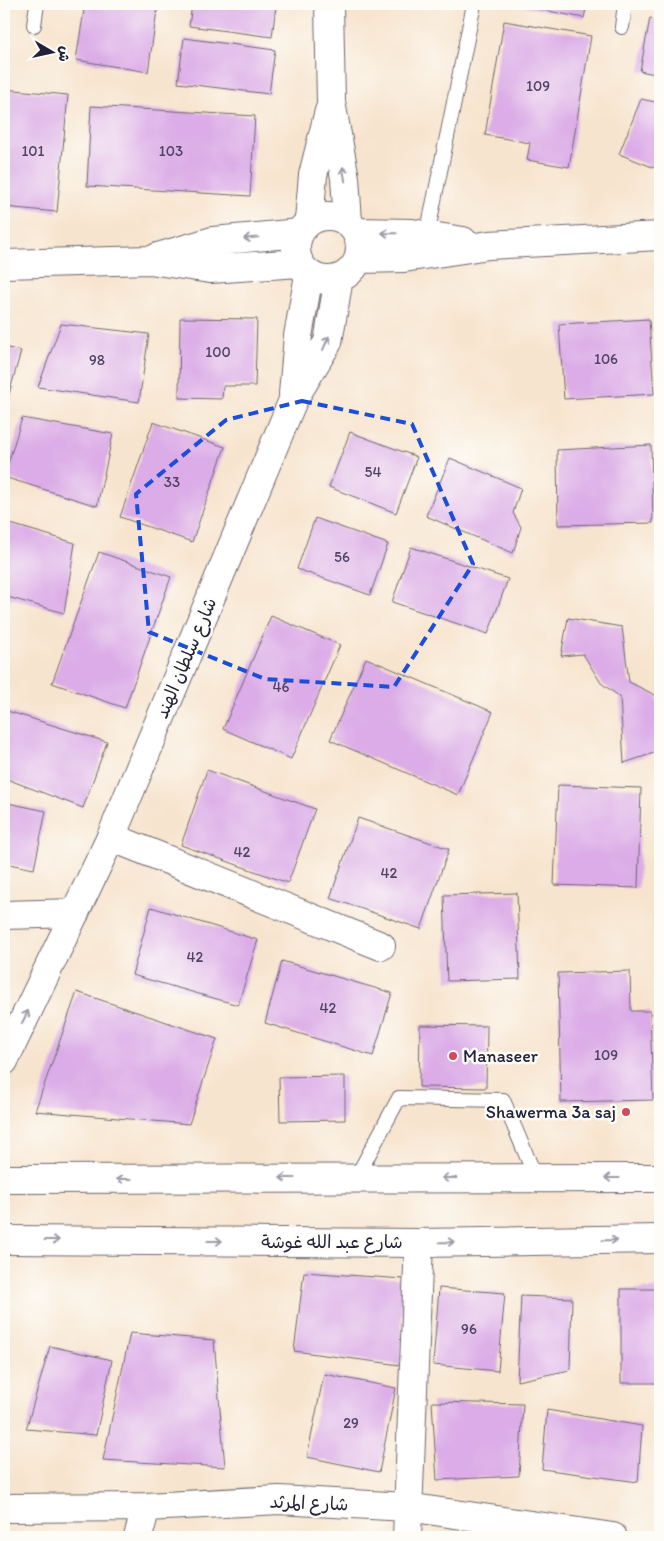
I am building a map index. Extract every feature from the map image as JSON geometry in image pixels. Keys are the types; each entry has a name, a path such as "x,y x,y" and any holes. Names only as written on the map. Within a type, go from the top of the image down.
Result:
{"street":[{"path":"4,264 150,260 210,269 304,269 324,280 340,278 352,270 359,259 360,245 352,227 331,102 329,4"},
{"path":"304,269 295,248 304,227 313,175 331,102"},
{"path":"150,260 213,242 304,227 322,216 335,216 352,227 412,233 489,245"},
{"path":"359,259 404,258 489,245 660,236"},
{"name":"شارع سلطان الهند","path":"292,400 304,269"},
{"name":"شارع سلطان الهند","path":"4,1061 111,837 292,400 328,342 340,278"},
{"path":"111,837 381,946"},
{"path":"4,915 75,913"},
{"path":"4,1179 660,1178"},
{"name":"شارع عبد الله غوشة","path":"4,1240 419,1242 660,1239"},
{"path":"407,1537 419,1242"},
{"name":"شارع المرثد","path":"4,1508 146,1507 279,1500 407,1508 613,1537"},
{"path":"138,1537 146,1507"}],"lane":[{"path":"34,24 37,4"},
{"path":"427,235 474,4"},
{"path":"622,27 625,4"},
{"path":"356,1178 398,1098 503,1100 536,1178"}],"highlighted area":[{"path":"302,401 412,424 473,564 394,687 265,679 149,632 136,494 226,420"}],"building":[{"path":"4,4 9,4 5,27 4,27"},
{"path":"85,4 158,4 148,72 76,60"},
{"path":"192,4 260,4 276,6 272,37 189,26"},
{"path":"522,4 587,4 584,18 522,6"},
{"path":"650,18 660,20 660,75 640,71"},
{"path":"504,21 591,36 569,167 527,160 530,143 485,135"},
{"path":"184,38 275,50 269,94 178,83"},
{"path":"4,89 68,95 57,212 4,207"},
{"path":"641,99 660,103 660,170 619,154"},
{"path":"91,106 255,116 250,196 87,186"},
{"path":"180,318 257,319 255,386 223,386 222,399 179,398"},
{"path":"649,319 654,394 564,399 559,324"},
{"path":"61,324 149,334 139,402 38,387"},
{"path":"4,347 21,351 4,412"},
{"path":"22,418 113,434 97,506 4,477"},
{"path":"153,422 225,447 192,542 120,517"},
{"path":"350,432 417,457 396,513 329,487"},
{"path":"651,445 653,523 558,525 557,450"},
{"path":"450,458 521,488 513,513 521,527 513,553 426,516"},
{"path":"315,518 388,544 370,595 297,569"},
{"path":"4,522 75,543 64,613 4,596"},
{"path":"411,547 508,579 488,634 392,602"},
{"path":"99,552 171,577 125,708 52,683"},
{"path":"271,616 340,645 291,759 223,729"},
{"path":"568,618 622,627 629,682 657,696 660,751 624,763 620,697 601,683 583,654 561,656"},
{"path":"366,658 493,712 458,795 330,740"},
{"path":"4,710 107,742 83,808 4,778"},
{"path":"207,770 315,809 288,883 181,845"},
{"path":"558,785 641,788 638,888 554,885"},
{"path":"8,803 46,811 34,869 4,863 4,824"},
{"path":"358,818 449,849 421,929 330,898"},
{"path":"517,893 520,979 447,981 444,895"},
{"path":"151,907 258,940 238,1005 132,975"},
{"path":"282,961 392,993 373,1056 265,1023"},
{"path":"630,971 631,1011 650,1011 653,1100 561,1102 558,973"},
{"path":"77,992 217,1039 189,1124 35,1111"},
{"name":"Manaseer","path":"420,1025 487,1026 486,1088 419,1087"},
{"path":"345,1076 345,1120 280,1121 279,1077"},
{"path":"304,1272 404,1279 400,1365 294,1351"},
{"path":"439,1288 505,1293 498,1371 433,1365"},
{"path":"621,1289 660,1289 660,1383 621,1383"},
{"path":"521,1296 572,1298 570,1370 517,1381"},
{"path":"130,1333 214,1340 225,1467 103,1460"},
{"path":"50,1346 112,1360 96,1435 26,1429"},
{"path":"324,1374 396,1388 379,1472 307,1457"},
{"path":"432,1402 523,1404 519,1476 437,1480"},
{"path":"547,1410 642,1426 638,1482 542,1469"}],"place":[{"name":"Manaseer","path":"453,1056"},
{"name":"Shawerma 3a saj","path":"626,1112"}]}
